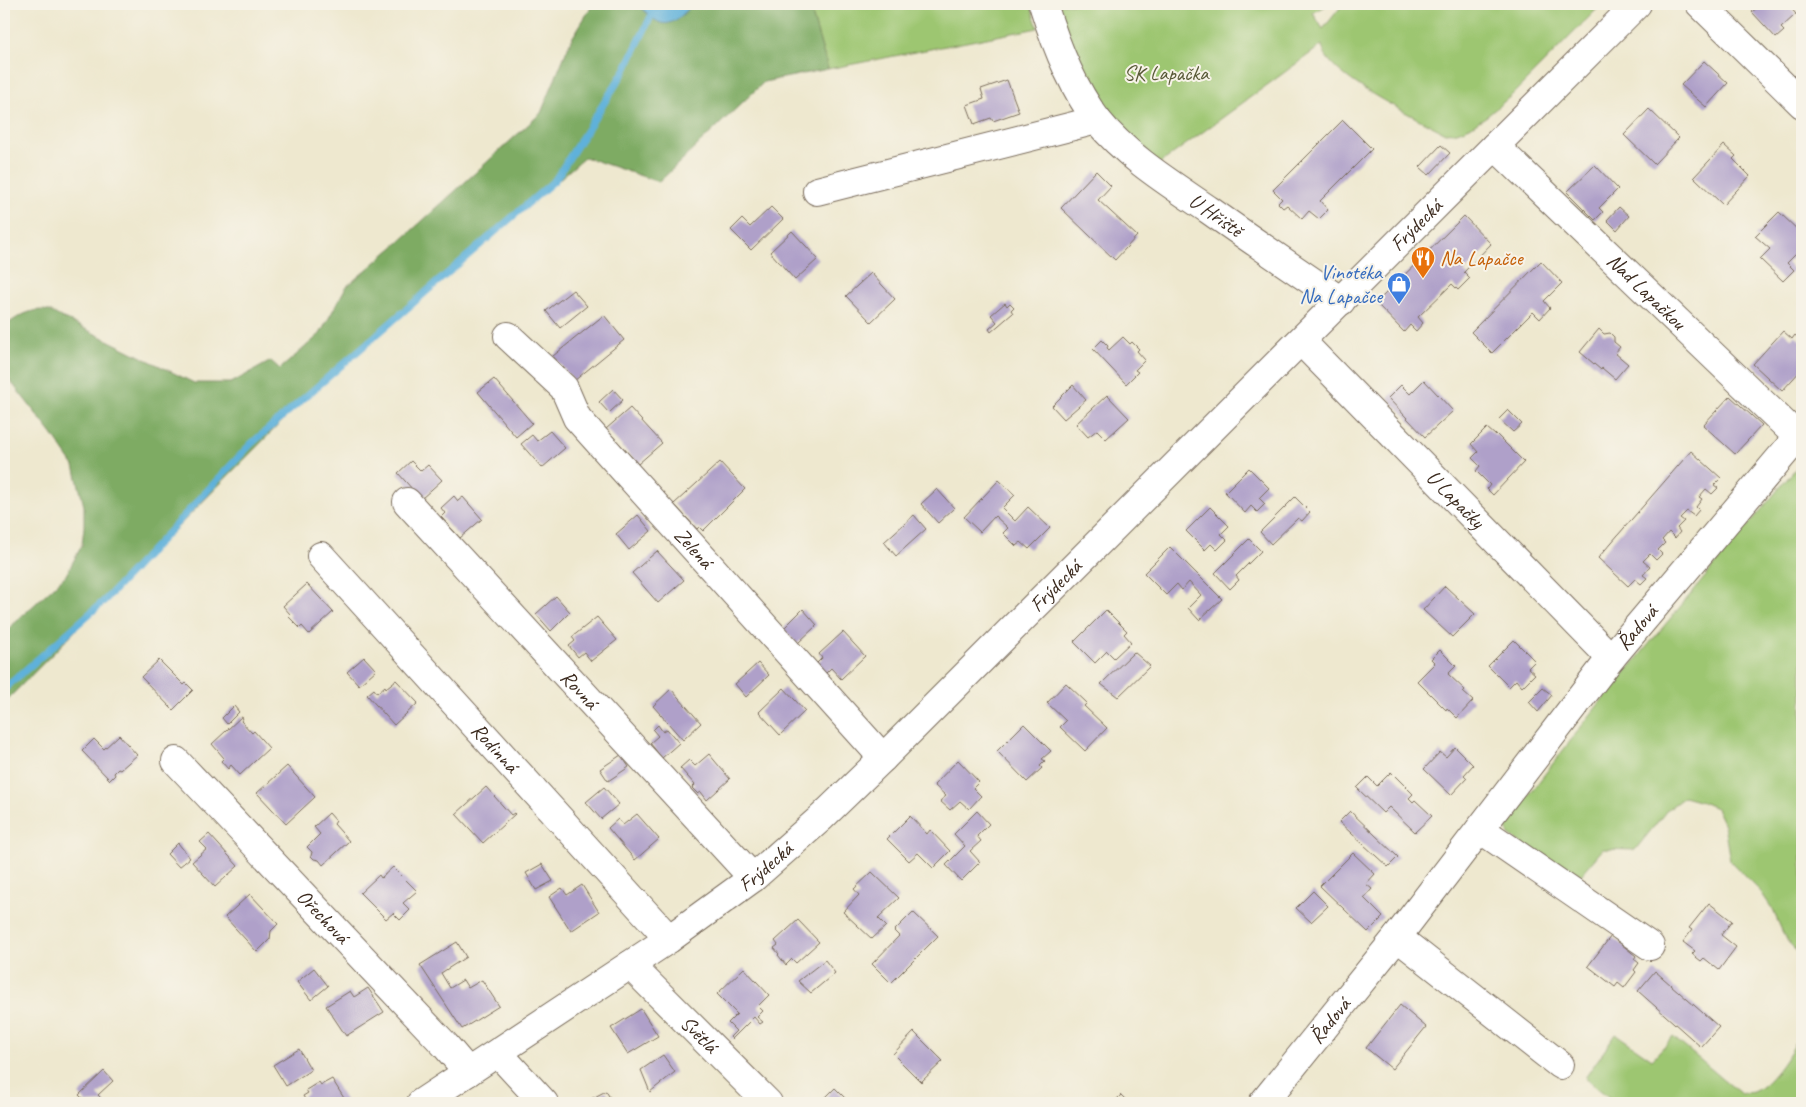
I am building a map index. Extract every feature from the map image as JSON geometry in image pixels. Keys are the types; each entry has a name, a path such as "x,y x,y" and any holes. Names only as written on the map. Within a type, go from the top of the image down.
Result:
{"street":[{"name":"U Hřiště","path":"1043,4 1058,46 1076,84 1097,120 1127,150 1168,182 1341,301"},
{"name":"Frýdecká","path":"421,1103 670,939 753,878 822,817 1637,4"},
{"path":"1700,4 1802,104"},
{"path":"817,191 1097,120"},
{"name":"Nad Lapačkou","path":"1495,146 1800,434"},
{"name":"Zelená","path":"508,336 564,388 577,418 883,758"},
{"name":"U Lapačky","path":"1301,341 1611,658"},
{"name":"Řadová","path":"1263,1103 1397,937 1611,658 1800,434"},
{"name":"Rovná","path":"407,502 753,878"},
{"name":"Rodinná","path":"321,556 670,939"},
{"name":"Ořechová","path":"176,761 445,1045 468,1072"},
{"path":"1480,829 1650,946"},
{"path":"1397,937 1560,1065"},
{"name":"Světlá","path":"630,965 768,1103"},
{"path":"498,1053 544,1103"}],"green space":[{"path":"593,4 809,4 828,69 764,82 659,182 585,157 303,400 4,703 4,633 66,575 82,545 84,506 74,466 52,434 4,373 4,327 25,314 37,310 49,311 194,383 231,383 271,361 280,369 320,334 346,287 398,243 541,113 571,40"},
{"path":"809,4 1030,4 1038,28 828,69"},
{"name":"SK Lapačka","path":"1057,4 1329,4 1313,13 1323,29 1343,4 1602,4 1512,95 1487,116 1470,127 1457,132 1445,133 1366,90 1338,70 1327,57 1322,45 1155,167 1097,100 1063,25"},
{"path":"1802,461 1802,962 1796,950 1786,940 1773,910 1761,892 1730,861 1724,825 1716,808 1684,797 1668,809 1635,850 1603,849 1576,881 1509,835 1504,821 1531,792 1598,705"},
{"path":"1802,1032 1802,1103 1616,1103 1585,1078 1616,1034 1652,1059 1673,1037 1741,1094 1753,1092 1775,1074"}],"water":[{"path":"638,4 694,4 676,20 666,24 655,20"}],"building":[{"path":"1761,4 1787,4 1796,14 1781,28 1784,31 1776,38 1752,12"},
{"path":"1704,61 1728,83 1706,107 1681,85"},
{"path":"1007,80 1019,112 993,121 991,118 974,124 967,105 984,99 981,89"},
{"path":"1649,109 1679,138 1654,164 1624,135"},
{"path":"1343,120 1372,149 1320,201 1328,210 1319,219 1309,211 1302,219 1287,205 1283,208 1278,203 1282,199 1273,190"},
{"path":"1441,145 1450,153 1429,175 1420,167"},
{"path":"1724,145 1736,156 1733,159 1750,176 1723,205 1694,177"},
{"path":"1595,165 1618,189 1599,208 1603,212 1595,220 1567,192"},
{"path":"1096,171 1111,186 1098,200 1137,236 1115,260 1061,208"},
{"path":"771,207 783,219 751,250 731,230 742,219 750,227"},
{"path":"1619,207 1629,216 1617,230 1607,220"},
{"path":"1779,212 1802,234 1802,248 1787,263 1794,270 1783,281 1760,259 1770,249 1755,236"},
{"path":"1464,216 1491,244 1464,272 1470,278 1458,290 1452,284 1418,317 1423,323 1416,331 1410,325 1404,332 1376,303"},
{"path":"792,231 818,259 795,280 770,252"},
{"path":"1541,261 1562,283 1544,301 1550,308 1540,319 1533,312 1492,353 1471,332"},
{"path":"871,273 895,299 871,322 846,296"},
{"path":"573,290 587,306 560,328 546,311"},
{"path":"1005,303 1007,306 1010,303 1014,307 1011,310 1013,313 991,332 989,329 997,322 991,315"},
{"path":"604,315 624,340 574,381 553,356"},
{"path":"1599,329 1604,334 1610,333 1614,337 1614,342 1620,347 1615,353 1628,364 1615,379 1580,352"},
{"path":"1783,331 1792,339 1795,335 1802,341 1802,369 1782,391 1753,364"},
{"path":"1123,337 1139,349 1137,351 1145,360 1135,370 1138,372 1126,384 1093,349 1102,340 1109,350"},
{"path":"494,379 532,423 516,437 478,392"},
{"path":"1424,380 1453,411 1425,437 1388,398 1401,385 1410,394"},
{"path":"1073,385 1086,400 1064,419 1052,406"},
{"path":"613,389 623,400 609,413 599,402"},
{"path":"1107,395 1129,418 1106,439 1097,430 1088,437 1076,424"},
{"path":"1730,396 1762,425 1735,454 1703,425"},
{"path":"630,408 662,443 638,464 606,429"},
{"path":"1508,410 1522,424 1513,432 1499,419"},
{"path":"1487,428 1496,434 1524,462 1493,495 1487,489 1490,485 1476,471 1480,466 1472,458 1478,452 1471,444"},
{"path":"550,431 565,448 542,468 521,444 532,435 537,441"},
{"path":"1691,451 1721,478 1714,485 1718,488 1712,494 1706,489 1699,497 1702,499 1696,507 1699,510 1694,516 1687,511 1680,518 1684,521 1677,528 1680,532 1675,538 1669,532 1662,540 1665,543 1658,550 1662,554 1656,560 1650,554 1643,561 1650,567 1643,575 1647,578 1641,584 1635,579 1628,586 1598,558"},
{"path":"411,461 421,471 428,465 442,480 421,499 398,473"},
{"path":"720,462 745,489 703,531 699,527 697,529 674,504"},
{"path":"1249,468 1269,488 1259,498 1265,504 1257,512 1251,506 1245,513 1225,492"},
{"path":"999,480 1015,495 1002,508 1015,521 1028,507 1050,528 1029,549 1021,542 1016,546 1003,533 1008,528 995,516 980,532 964,517"},
{"path":"937,489 954,508 938,523 921,504"},
{"path":"454,496 458,501 463,497 482,519 460,538 441,517 445,513 441,508"},
{"path":"1295,497 1310,512 1302,521 1298,518 1271,544 1260,532"},
{"path":"1210,507 1229,526 1221,534 1227,540 1217,550 1211,544 1205,550 1186,531"},
{"path":"638,515 651,531 629,550 616,534"},
{"path":"914,515 926,529 896,556 884,542"},
{"path":"1249,539 1261,551 1236,576 1239,580 1230,589 1215,573"},
{"path":"1170,547 1222,599 1199,620 1188,608 1201,595 1189,582 1182,590 1177,584 1166,595 1144,573"},
{"path":"657,551 684,580 658,603 632,573"},
{"path":"307,584 333,612 309,634 302,626 300,628 288,616 290,614 283,606"},
{"path":"1445,586 1475,614 1452,637 1423,610"},
{"path":"556,596 570,612 551,631 536,614"},
{"path":"803,609 817,625 797,644 783,629"},
{"path":"1106,610 1127,631 1124,634 1131,642 1114,658 1107,651 1095,663 1074,642"},
{"path":"597,617 617,640 591,661 584,652 578,657 569,646 575,641 572,637"},
{"path":"843,632 865,656 841,679 831,668 825,674 816,664 822,658 819,654"},
{"path":"1514,640 1535,661 1528,668 1535,674 1522,687 1516,680 1509,687 1488,666"},
{"path":"1440,650 1456,666 1448,674 1465,690 1463,692 1473,701 1457,718 1447,708 1446,710 1417,681 1435,663 1431,659"},
{"path":"1134,652 1150,666 1118,697 1101,684"},
{"path":"364,657 376,670 359,685 347,672"},
{"path":"159,660 184,685 186,683 193,690 173,710 141,677"},
{"path":"758,663 769,675 746,697 735,684"},
{"path":"396,680 418,703 394,725 367,695 374,689 377,693"},
{"path":"1066,683 1087,703 1084,706 1107,728 1085,751 1060,727 1066,721 1047,703"},
{"path":"784,688 805,711 780,735 759,712"},
{"path":"1543,688 1552,695 1538,712 1529,702"},
{"path":"671,689 701,723 683,740 653,706"},
{"path":"234,706 239,712 227,724 222,718"},
{"path":"241,717 243,718 241,721 252,733 254,731 269,748 240,775 231,765 228,769 221,761 224,758 212,744"},
{"path":"1024,724 1051,751 1042,759 1045,761 1040,766 1042,768 1027,782 997,751"},
{"path":"658,725 663,732 667,729 679,743 662,758 650,743 658,736 653,730"},
{"path":"119,735 137,755 120,770 118,769 110,780 82,751 94,739 104,749"},
{"path":"1455,747 1473,765 1464,775 1467,778 1451,795 1424,769 1440,752 1446,757"},
{"path":"709,754 730,779 707,800 701,792 698,794 692,788 695,785 680,768 689,760 695,766"},
{"path":"621,755 629,767 608,781 600,769"},
{"path":"958,760 979,782 973,788 981,796 969,809 960,801 950,810 940,801 946,796 934,785"},
{"path":"287,766 315,797 286,824 257,793"},
{"path":"1391,772 1413,794 1409,798 1413,802 1415,800 1432,816 1415,832 1389,807 1383,813 1357,788 1368,777 1377,786"},
{"path":"486,787 511,815 515,814 483,843 456,814"},
{"path":"604,787 619,804 601,819 586,802"},
{"path":"977,811 989,824 977,836 981,841 970,851 980,862 961,881 946,865 965,846 954,834"},
{"path":"1350,811 1398,857 1388,867 1339,822"},
{"path":"329,813 336,821 334,824 349,841 323,865 319,860 311,856 312,852 307,847 320,834 314,827"},
{"path":"637,814 659,839 635,860 608,828 618,819 623,825"},
{"path":"910,816 927,834 930,830 950,851 933,868 918,853 909,861 887,839"},
{"path":"209,834 238,866 215,887 192,862 207,849 200,842"},
{"path":"178,843 190,858 179,867 167,854"},
{"path":"1353,853 1375,874 1366,884 1372,889 1364,898 1383,917 1368,932 1320,886"},
{"path":"542,864 553,881 536,890 526,873"},
{"path":"393,867 417,891 403,903 410,910 400,920 393,913 386,919 360,893 379,875 381,878"},
{"path":"872,872 899,898 878,918 886,926 872,939 843,912 859,895 854,889"},
{"path":"582,885 599,912 571,931 549,897 562,888 567,895"},
{"path":"1313,891 1328,906 1311,922 1296,908"},
{"path":"250,894 278,924 271,931 270,939 257,952 225,917"},
{"path":"1709,903 1732,921 1721,935 1736,947 1719,970 1704,958 1701,961 1692,954 1695,951 1683,942 1692,930 1689,928"},
{"path":"913,912 938,936 891,983 872,964 899,936 894,931"},
{"path":"798,920 819,942 796,963 792,959 786,965 774,948 778,945 775,941"},
{"path":"1611,936 1636,956 1634,959 1639,963 1634,970 1636,972 1624,988 1618,983 1615,987 1588,966"},
{"path":"457,942 466,957 441,973 450,988 463,980 468,988 482,980 499,1006 462,1029 420,965"},
{"path":"825,960 835,973 811,993 798,981"},
{"path":"314,968 328,986 311,1000 297,982"},
{"path":"744,968 769,995 758,1006 763,1011 757,1017 763,1022 760,1024 754,1017 732,1039 730,1037 736,1031 728,1023 737,1014 717,994"},
{"path":"1655,971 1719,1027 1701,1047 1638,991"},
{"path":"368,988 384,1012 346,1036 326,1006 350,991 354,997"},
{"path":"1400,1005 1426,1027 1392,1069 1366,1048"},
{"path":"641,1009 658,1036 628,1054 611,1028"},
{"path":"914,1032 943,1061 921,1082 893,1054"},
{"path":"299,1049 311,1070 286,1086 273,1065"},
{"path":"663,1055 675,1072 650,1092 641,1070"},
{"path":"104,1071 113,1081 98,1095 105,1102 87,1103 79,1095"},
{"path":"332,1079 347,1103 307,1103 303,1096 308,1093 306,1090 319,1082 321,1085"},
{"path":"835,1088 850,1103 820,1103"},
{"path":"606,1091 613,1103 583,1103"},
{"path":"1121,1095 1129,1103 1113,1103"}],"waterway":[{"path":"4,689 105,600 251,444 555,180 625,70 657,4"}],"place":[{"name":"Na Lapačce","path":"1423,279"},
{"name":"Vinotéka Na Lapačce","path":"1399,305"}]}
